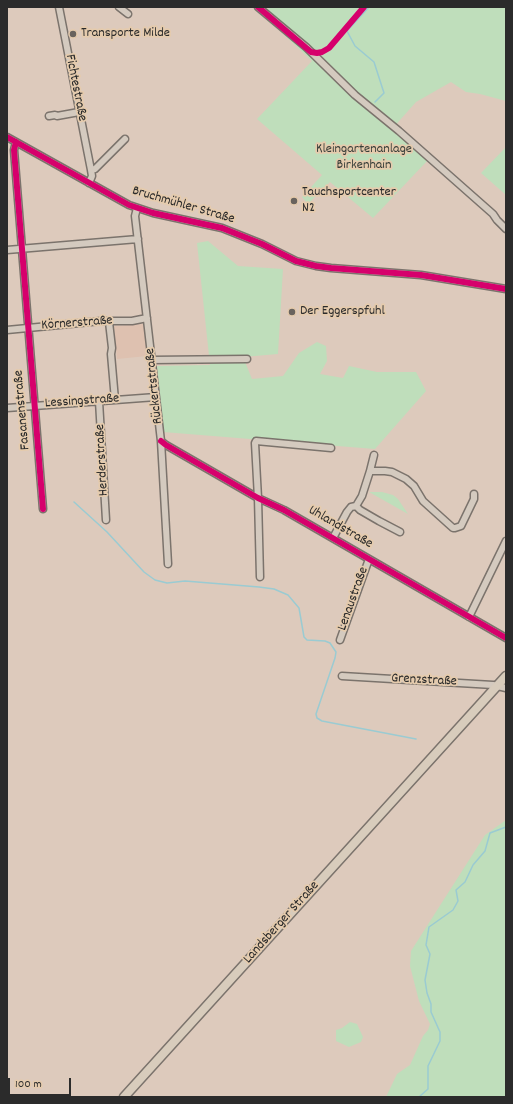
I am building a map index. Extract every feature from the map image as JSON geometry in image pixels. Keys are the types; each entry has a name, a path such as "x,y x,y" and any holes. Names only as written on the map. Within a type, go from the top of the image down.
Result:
{"main road":[{"name":"Landsberger Straße","path":"124,1097 506,676"}],"street":[{"name":"Fichtestraße","path":"59,7 91,170 92,176 89,183"},
{"path":"119,7 128,14"},
{"path":"258,7 306,47 355,95 399,131 493,214 506,229"},
{"path":"49,116 79,112"},
{"name":"Bruchmühler Straße","path":"7,137 137,208 222,228 296,260 316,266 421,275 506,289"},
{"path":"91,170 95,169 125,139"},
{"name":"Fasanenstraße","path":"16,142 14,150 43,509"},
{"name":"Rückertstraße","path":"137,208 135,216 161,441 168,564"},
{"path":"7,250 138,239"},
{"name":"Körnerstraße","path":"7,330 132,321 147,318"},
{"path":"109,322 115,400"},
{"path":"152,360 247,359"},
{"name":"Lessingstraße","path":"7,408 156,397"},
{"name":"Herderstraße","path":"99,401 106,520"},
{"name":"Uhlandstraße","path":"161,441 258,498 284,510 506,638"},
{"path":"260,577 256,441 331,448"},
{"path":"333,538 347,512 351,507 356,506 362,496 374,455"},
{"path":"370,471 385,471 398,474 406,479 414,486 423,501 453,528 461,526 474,499 474,494"},
{"path":"356,506 379,522 400,532"},
{"path":"469,617 506,541"},
{"name":"Lenaustraße","path":"340,640 369,559"},
{"name":"Grenzstraße","path":"342,676 497,686 506,688"}],"shaded area":[{"path":"144,324 147,356 117,359 114,326"}],"green space":[{"name":"Kleingartenanlage Birkenhain","path":"270,7 506,7 506,101 466,92 451,82 416,102 392,129 428,160 373,218 330,182 308,204 302,197 322,175 257,119 312,61 263,15"},
{"path":"506,147 506,195 481,173"},
{"path":"208,241 238,266 283,269 278,354 243,357 252,379 283,376 299,353 317,342 326,346 327,361 320,374 343,378 349,366 377,372 416,372 426,391 375,449 163,432 157,366 210,365 197,243"},
{"path":"369,492 382,492 393,495 398,499 408,514"},
{"path":"506,820 506,1097 386,1097 397,1074 410,1065 430,1024 419,1001 410,966 411,951 485,835"},
{"path":"350,1022 357,1024 363,1037 361,1042 349,1047 336,1041 336,1030 342,1028"}],"waterway":[{"path":"369,7 347,31 355,46 374,62 384,93 375,102"},
{"path":"74,502 107,532 144,572 155,580 167,583 185,581 259,587 274,589 288,595 299,608 304,637 307,640 325,641 330,643 336,652 316,714 317,718 322,721 416,739"},
{"path":"419,1097 428,1089 428,1066 440,1041 440,1032 431,1012 431,1004 427,993 425,980 430,954 426,945 429,927 453,910 458,901 456,890 465,882 473,865 485,851 490,833 506,827"}],"cycle path":[{"path":"258,7 311,52 317,53 329,48 364,7"},
{"path":"7,137 129,205 153,213 222,228 262,244 296,261 331,268 421,275 506,289"},
{"path":"16,142 14,150 43,509"},
{"path":"161,441 258,498 284,510 506,638"}],"place":[{"name":"Transporte Milde","path":"73,34"},
{"name":"Tauchsportcenter N2","path":"294,201"},
{"name":"Der Eggerspfuhl","path":"292,312"}]}
